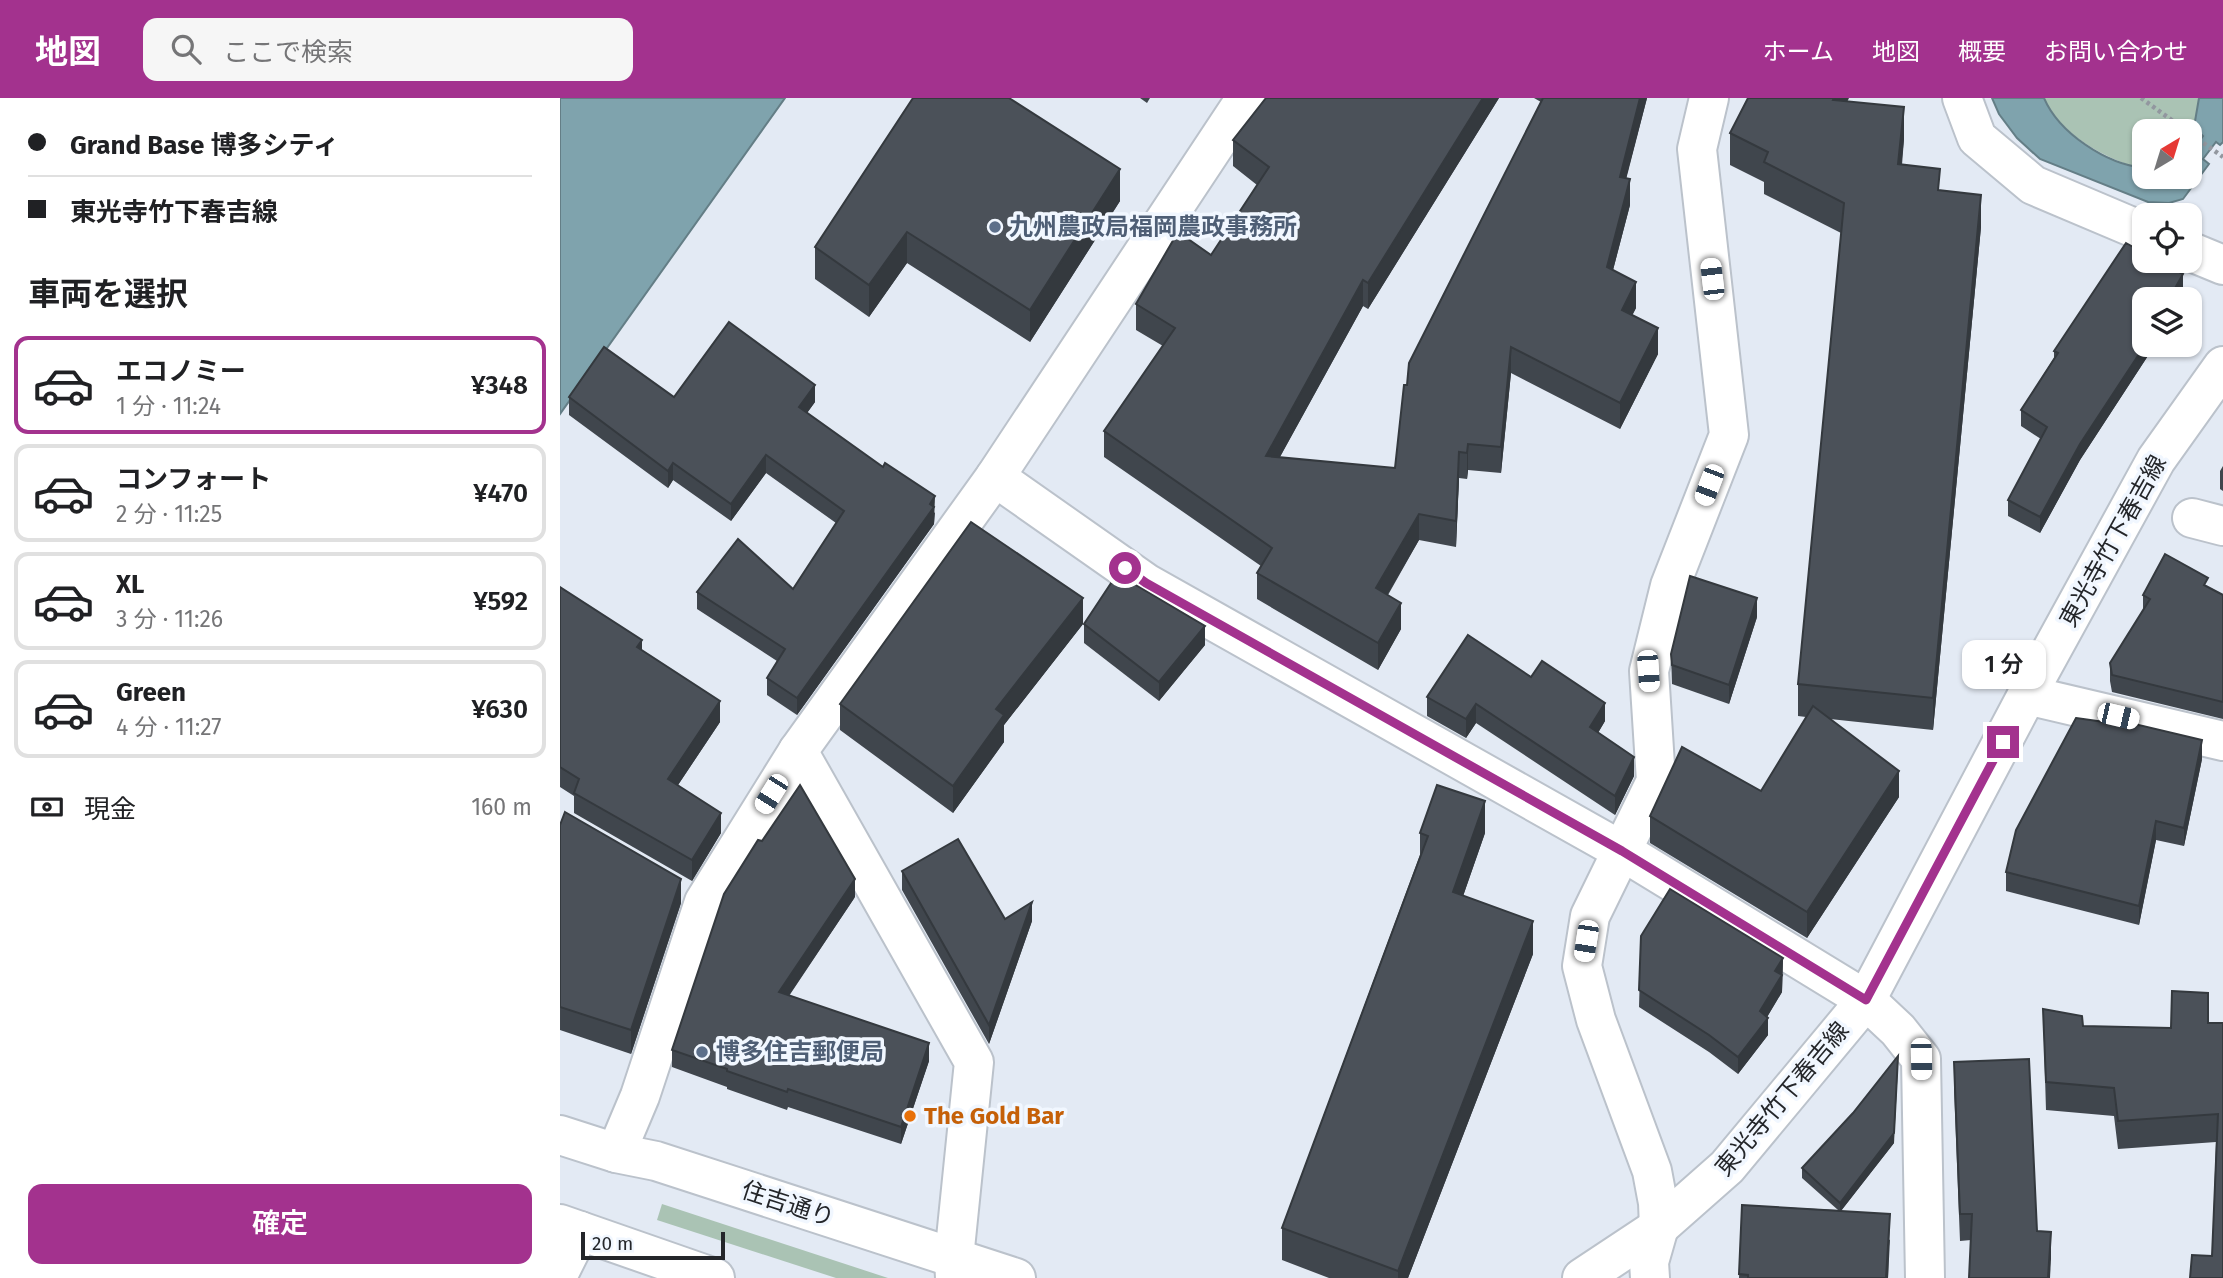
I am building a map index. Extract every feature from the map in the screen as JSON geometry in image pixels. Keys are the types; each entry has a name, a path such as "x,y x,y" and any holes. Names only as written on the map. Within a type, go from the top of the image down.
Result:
{"street":[{"path":"616,1153 640,1096 705,902 798,751 995,477 1246,98"},
{"path":"1650,1278 1649,1262 1658,1227 1658,1203 1652,1171 1596,1020 1582,966 1590,916 1656,781 1648,671 1670,586 1729,435 1697,149 1709,98"},
{"path":"1962,98 1977,138 2033,185 2132,227"},
{"path":"2202,256 2223,265"},
{"name":"東光寺竹下春吉線","path":"1582,1278 1658,1227 1727,1167 1866,1000 2027,695 2156,460 2223,366"},
{"path":"995,477 1146,583 1622,851 1866,1000 1898,1031 1921,1059 1925,1278"},
{"path":"2027,695 2223,741"},
{"path":"798,751 974,1062 954,1268"},
{"name":"住吉通り","path":"560,1135 616,1153 656,1161 954,1268 1016,1278"},
{"path":"560,1271 570,1227 715,1278"}],"path":[{"path":"2141,98 2223,156"}],"green space":[{"path":"2044,98 2199,98 2195,119 2132,119 2132,165 2085,143 2072,134"},
{"path":"662,1204 888,1278 836,1278 657,1220"}],"water":[{"path":"560,98 785,98 560,414"},
{"path":"1992,98 2044,98 2061,123 2085,145 2132,166 2132,189 2190,189 2183,199 2169,203 2148,202 2040,159 2017,138 1999,114"},
{"path":"2199,98 2223,98 2223,142 2220,145 2216,142 2203,159 2209,164 2202,173 2202,119 2195,119"}],"building":[{"path":"913,98 1009,98 1120,169 1030,310 907,232 869,285 815,247"},
{"path":"1266,98 1483,98 1368,283 1363,280 1266,456 1395,468 1409,363 1543,98 1640,98 1620,177 1630,179 1607,267 1636,282 1622,310 1658,328 1620,403 1511,347 1501,447 1468,444 1467,453 1459,452 1456,521 1419,514 1376,588 1401,603 1378,643 1257,573 1272,548 1104,431 1175,328 1136,304 1178,232 1211,255 1269,167 1233,140"},
{"path":"1748,98 1834,98 1833,100 1904,107 1898,164 1940,169 1938,190 1981,195 1933,698 1798,684 1844,203 1764,162 1768,152 1730,133"},
{"path":"2126,243 2132,246 2132,273 2183,274 2176,287 2132,287 2132,357 2137,357 2080,444 2040,517 2008,500 2047,427 2021,410 2058,353 2054,351"},
{"path":"729,322 815,385 799,407 883,467 885,463 935,496 930,504 934,507 797,698 767,678 785,649 697,592 738,539 793,589 844,511 766,455 731,504 673,463 668,471 569,397 604,347 674,397"},
{"path":"971,522 1083,598 996,709 1004,715 953,786 840,704"},
{"path":"2165,554 2208,578 2204,585 2223,595 2223,702 2112,675 2110,663 2150,599 2143,595"},
{"path":"1117,574 1205,626 1159,682 1084,624"},
{"path":"1690,576 1757,598 1729,685 1672,665 1671,654"},
{"path":"560,587 642,640 637,647 720,701 668,779 721,813 692,860 574,793 579,779 560,767"},
{"path":"1468,635 1531,677 1542,661 1605,703 1590,727 1634,757 1615,796 1476,704 1466,719 1427,697"},
{"path":"1813,706 1899,771 1807,912 1650,816 1682,747 1761,791"},
{"path":"2076,718 2119,724 2118,720 2202,740 2184,828 2156,821 2139,906 2006,872 2016,830"},
{"path":"800,785 855,879 779,992 929,1043 901,1127 788,1089 787,1092 672,1050 724,894 758,840 762,841"},
{"path":"1437,785 1485,801 1453,892 1533,921 1398,1271 1282,1228 1428,836 1420,833"},
{"path":"565,812 681,879 631,1030 560,1007 560,825"},
{"path":"958,839 1005,919 1032,902 989,1025 902,871"},
{"path":"1670,889 1783,958 1775,971 1782,975 1760,1011 1768,1018 1738,1057 1639,990 1641,936"},
{"path":"2172,991 2208,993 2208,1023 2223,1023 2223,1278 2190,1278 2192,1255 2212,1256 2218,1114 2118,1121 2114,1088 2046,1082 2043,1009 2082,1016 2083,1026 2171,1028"},
{"path":"1898,1056 1894,1133 1840,1203 1802,1168 1853,1113"},
{"path":"2029,1059 2037,1231 2051,1232 2048,1278 1969,1278 1972,1214 1960,1214 1954,1062"},
{"path":"1742,1205 1890,1214 1886,1278 1748,1278 1748,1275 1739,1274"}],"place":[{"name":"九州農政局福岡農政事務所","path":"995,227"},
{"name":"博多住吉郵便局","path":"702,1052"},
{"name":"The Gold Bar","path":"910,1116"}],"route":[{"path":"1125,568 1146,583 1622,851 1866,1000 2003,742"}]}
